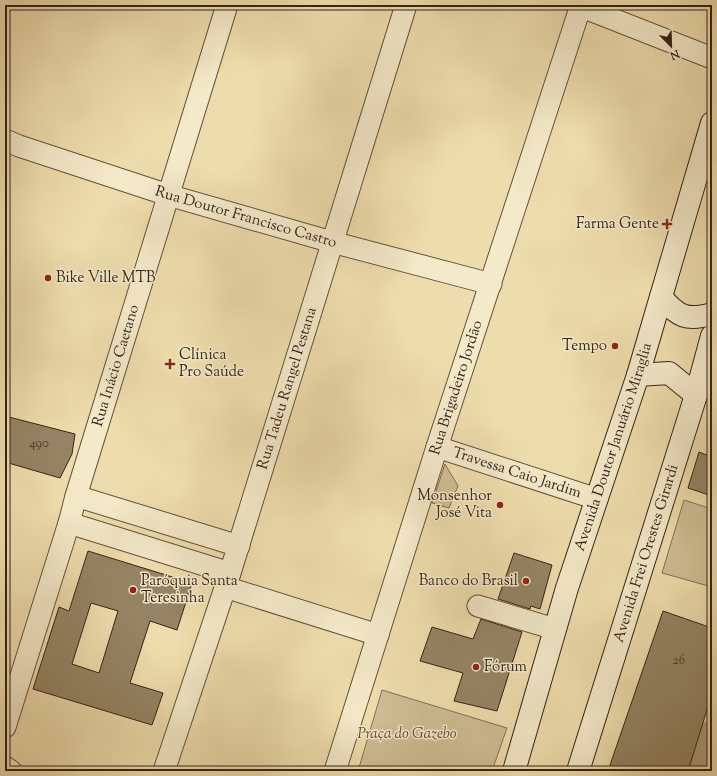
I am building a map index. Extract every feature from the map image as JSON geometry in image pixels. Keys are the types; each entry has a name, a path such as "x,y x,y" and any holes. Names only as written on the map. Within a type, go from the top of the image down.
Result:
{"main road":[{"name":"Avenida Doutor Januário Miraglia","path":"514,771 555,628 596,499 638,375 712,123"},
{"path":"661,298 671,310 686,318 712,314"},
{"name":"Avenida Frei Orestes Girardi","path":"578,771 696,395 712,336"},
{"path":"638,375 669,373 696,395"}],"street":[{"name":"Rua Inácio Caetano","path":"5,727 69,523 227,5"},
{"name":"Rua Tadeu Rangel Pestana","path":"164,771 239,546 406,5"},
{"path":"579,5 712,58"},
{"name":"Rua Brigadeiro Jordão","path":"335,771 579,5"},
{"name":"Rua Doutor Francisco Castro","path":"5,140 19,146 168,195 332,242 491,284"},
{"name":"Travessa Caio Jardim","path":"437,447 596,499"},
{"path":"76,496 239,546"},
{"path":"69,523 378,635"},
{"path":"478,606 555,628"},
{"path":"5,767 11,771"}],"green space":[{"path":"445,464 458,486 449,508 432,503"},
{"path":"684,500 712,509 712,587 662,573"},
{"name":"Praça do Gazebo","path":"382,690 507,728 492,771 358,771"}],"building":[{"path":"5,416 75,434 72,454 60,478 5,462"},
{"path":"699,452 712,457 712,496 688,488"},
{"path":"88,551 192,583 177,630 150,621 130,683 163,693 152,725 33,689 59,607 69,611","holes":["91,603 118,611 99,673 72,664"]},
{"name":"Banco do Brasil","path":"514,553 552,565 540,609 531,606 530,609 498,599"},
{"path":"663,611 712,628 712,694 688,771 608,771"},
{"name":"Fórum","path":"481,619 522,632 497,711 454,701 463,673 420,661 432,627 473,639"}],"waterway":[{"path":"703,771 712,737"}],"place":[{"name":"Farma Gente","path":"667,224"},
{"name":"Bike Ville MTB","path":"48,278"},
{"name":"Tempo","path":"615,346"},
{"name":"Clínica Pro Saúde","path":"170,364"},
{"name":"Monsenhor José Vita","path":"500,505"},
{"name":"Banco do Brasil","path":"526,581"},
{"name":"Paróquia Santa Teresinha","path":"133,590"},
{"name":"Fórum","path":"476,667"}]}
